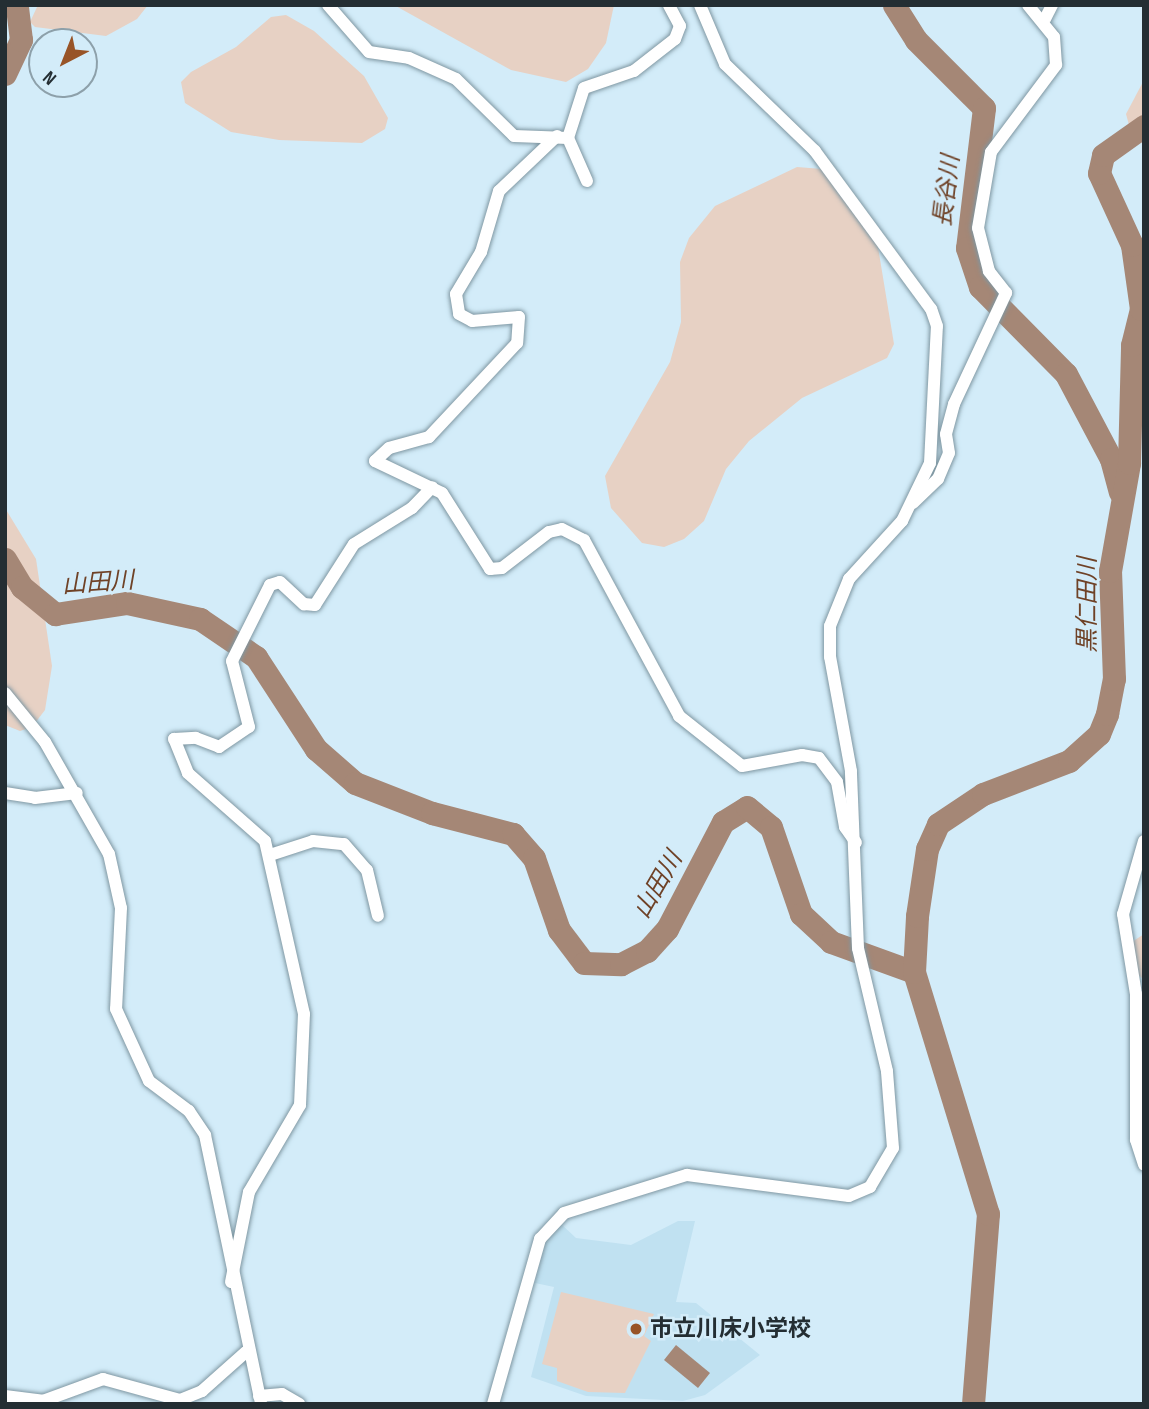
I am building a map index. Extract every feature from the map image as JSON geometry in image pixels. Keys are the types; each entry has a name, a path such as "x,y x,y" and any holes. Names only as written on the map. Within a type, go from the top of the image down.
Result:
{"street":[{"path":"328,5 369,52 409,58 456,79 514,136 563,137"},
{"path":"669,5 680,26 675,39 634,71 584,88 563,137 499,191 481,251 456,294 459,314 472,321 519,317 517,343 436,432 389,448 375,461 432,487 490,569 502,568 549,532 562,529 584,540 679,716 742,766 802,755 819,758 837,782 845,827 856,843"},
{"path":"493,1404 540,1239 564,1213 687,1175 837,1197 859,1194 880,1176 893,1148 894,1120 858,948 856,843 830,626 849,579 913,503 938,479 949,453 946,434 954,404 993,314 1004,298 982,255 978,228 991,152 1054,73 1054,37 1045,19 1028,5"},
{"path":"1045,19 1052,5"},
{"path":"699,6 725,64 815,151 931,309 938,350 933,440 913,503"},
{"path":"563,137 587,181"},
{"path":"231,1282 249,1192 300,1105 304,1014 270,855 257,828 188,774 174,739 196,737 219,747 249,727 247,699 232,668 247,639 256,605 270,585 279,582 304,604 315,605 354,544 412,508 432,487"},
{"path":"5,692 77,793 118,881 116,1009 149,1081 189,1111 205,1135 231,1282 246,1353 260,1400 282,1394 299,1404"},
{"path":"5,793 35,798 77,793"},
{"path":"270,855 313,841 344,844 367,870 378,916"},
{"path":"1144,841 1123,914 1137,1006 1136,1140 1144,1165"},
{"path":"5,1396 43,1401 103,1379 180,1400 202,1391 246,1353"}],"shaded area":[{"path":"38,5 148,5 137,19 106,36 98,35 98,28 43,28 35,27 30,22"},
{"path":"394,5 614,5 606,43 588,69 566,82 511,70"},
{"path":"286,15 314,31 364,76 388,118 385,129 362,143 279,140 231,132 185,103 181,82 191,72 236,47 271,17"},
{"path":"1144,80 1144,144 1132,136 1126,114"},
{"path":"797,167 822,169 876,235 894,344 887,358 802,398 749,441 726,469 704,521 684,539 664,547 642,543 611,508 605,476 670,362 681,322 680,262 689,238 715,206"},
{"path":"5,508 36,559 52,666 45,710 32,727 20,731 5,725"},
{"path":"1144,934 1144,980 1129,966 1129,944"},
{"name":"市立川床小学校","path":"678,1221 695,1221 676,1302 696,1303 760,1355 705,1395 683,1401 586,1396 531,1377 554,1287 535,1283 546,1239 560,1223 576,1238 631,1245"},
{"path":"561,1292 654,1314 644,1336 651,1341 625,1393 588,1392 557,1381 557,1368 542,1364"},
{"path":"676,1345 710,1373 698,1388 664,1360"}],"waterway":[{"name":"山田川","path":"5,74 21,40 17,5"},
{"name":"長谷川","path":"894,5 916,40 984,108 967,248 980,287 1066,374 1111,459 1120,492"},
{"name":"黒仁田川","path":"973,1404 988,1214 914,972 917,916 927,849 938,824 983,794 1069,761 1099,734 1107,714 1114,679 1110,571 1129,463 1132,345 1141,309 1132,245 1099,173 1103,155 1144,126"},
{"name":"山田川","path":"5,559 22,587 55,614 127,603 200,619 256,657 316,749 355,783 432,813 513,834 534,858 559,930 584,963 621,964 647,951 667,929 723,822 747,807 771,827 801,914 831,942 914,972"}],"place":[{"name":"市立川床小学校","path":"636,1329"}]}
